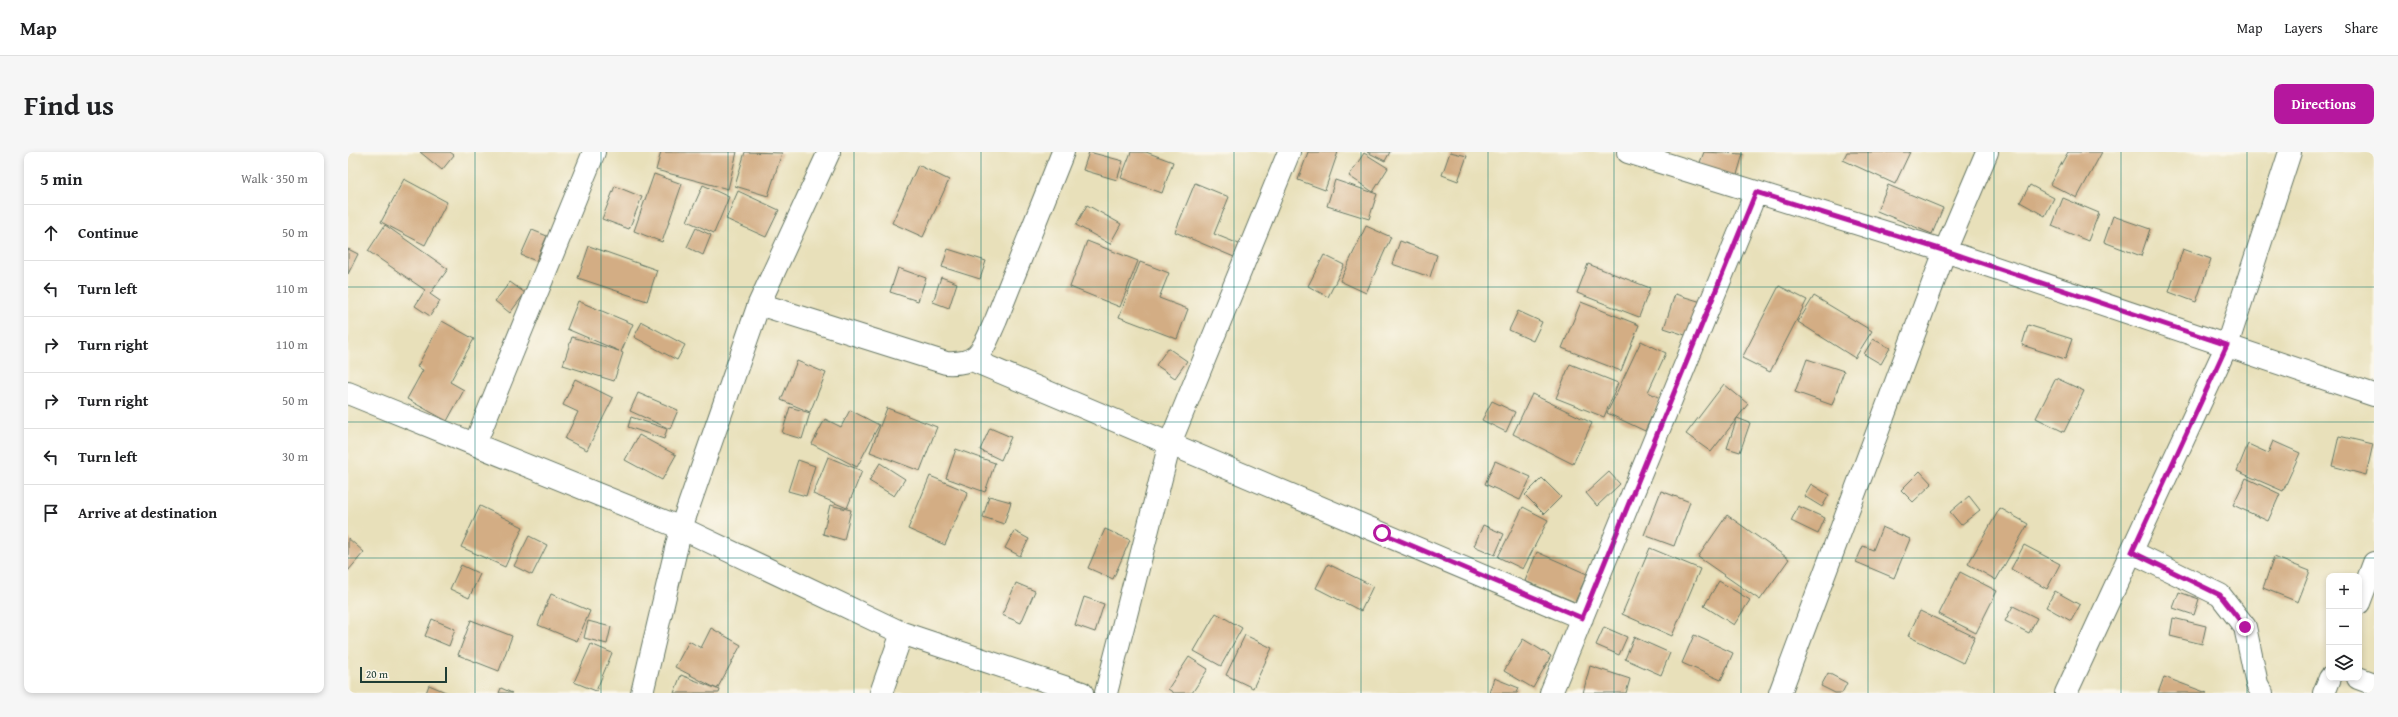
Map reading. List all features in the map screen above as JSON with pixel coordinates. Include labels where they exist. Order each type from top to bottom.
[{"type":"street","points":[[475,444],[594,152]]},
{"type":"street","points":[[642,693],[681,528],[759,304],[829,152]]},
{"type":"street","points":[[759,304],[946,363],[962,364],[972,360],[983,346],[996,320],[1063,152]]},
{"type":"street","points":[[1106,693],[1170,444],[1289,152]]},
{"type":"street","points":[[1628,152],[1946,251],[2374,395]]},
{"type":"street","points":[[1780,693],[1946,251],[1987,152]]},
{"type":"street","points":[[2066,693],[2227,345],[2290,152]]},
{"type":"street","points":[[1551,693],[1756,192]]},
{"type":"street","points":[[972,360],[1582,618]]},
{"type":"street","points":[[348,393],[681,528],[902,633],[1082,693]]},
{"type":"street","points":[[2132,552],[2220,595],[2245,627],[2257,684],[2262,693]]},
{"type":"street","points":[[2362,595],[2374,563]]},
{"type":"street","points":[[881,693],[902,633]]},
{"type":"street","points":[[2362,680],[2374,684]]},
{"type":"street","points":[[2324,693],[2329,681]]},
{"type":"building","points":[[420,152],[450,152],[454,155],[442,170]]},
{"type":"building","points":[[661,152],[737,152],[728,189],[656,170]]},
{"type":"building","points":[[745,152],[782,153],[768,196],[735,186]]},
{"type":"building","points":[[1089,152],[1123,161],[1117,180],[1083,170]]},
{"type":"building","points":[[1131,152],[1146,152],[1173,162],[1162,193],[1121,178]]},
{"type":"building","points":[[1308,152],[1338,152],[1325,190],[1298,180]]},
{"type":"building","points":[[1367,152],[1390,152],[1385,161]]},
{"type":"building","points":[[1450,152],[1467,156],[1458,181],[1442,175]]},
{"type":"building","points":[[1704,152],[1743,154],[1736,178],[1699,165]]},
{"type":"building","points":[[1847,152],[1910,152],[1895,184],[1843,160]]},
{"type":"building","points":[[2068,152],[2102,152],[2077,198],[2050,184]]},
{"type":"building","points":[[1364,153],[1388,168],[1373,192],[1349,176]]},
{"type":"building","points":[[918,165],[949,180],[923,237],[892,223]]},
{"type":"building","points":[[654,174],[682,184],[662,242],[634,231]]},
{"type":"building","points":[[404,179],[447,202],[425,245],[381,222]]},
{"type":"building","points":[[1335,180],[1377,194],[1369,219],[1327,206]]},
{"type":"building","points":[[1195,183],[1229,197],[1214,234],[1239,244],[1234,257],[1175,232]]},
{"type":"building","points":[[703,185],[729,197],[714,233],[687,221]]},
{"type":"building","points":[[1888,185],[1943,208],[1932,234],[1877,211]]},
{"type":"building","points":[[2030,185],[2054,198],[2045,216],[2020,202]]},
{"type":"building","points":[[615,186],[642,197],[629,229],[602,219]]},
{"type":"building","points":[[738,191],[779,210],[766,237],[726,219]]},
{"type":"building","points":[[2063,198],[2099,213],[2088,241],[2052,226]]},
{"type":"building","points":[[1087,205],[1121,224],[1110,244],[1076,225]]},
{"type":"building","points":[[2113,216],[2150,229],[2141,256],[2104,242]]},
{"type":"building","points":[[385,225],[448,269],[430,294],[440,301],[430,316],[415,306],[425,290],[368,251]]},
{"type":"building","points":[[1366,226],[1391,237],[1366,293],[1340,281]]},
{"type":"building","points":[[696,228],[711,235],[703,255],[687,247]]},
{"type":"building","points":[[532,230],[547,236],[536,261],[521,255]]},
{"type":"building","points":[[1087,241],[1138,261],[1120,307],[1070,287]]},
{"type":"building","points":[[1400,241],[1437,255],[1430,277],[1392,264]]},
{"type":"building","points":[[589,246],[657,270],[647,301],[578,278]]},
{"type":"building","points":[[348,249],[358,254],[348,274]]},
{"type":"building","points":[[948,249],[986,261],[980,279],[942,267]]},
{"type":"building","points":[[2183,249],[2211,259],[2196,302],[2169,292]]},
{"type":"building","points":[[1324,255],[1344,265],[1328,297],[1308,286]]},
{"type":"building","points":[[1140,262],[1169,273],[1159,298],[1188,309],[1177,339],[1119,317]]},
{"type":"building","points":[[1588,264],[1650,288],[1639,317],[1577,293]]},
{"type":"building","points":[[898,268],[926,278],[918,301],[890,292]]},
{"type":"building","points":[[941,277],[957,283],[949,308],[933,302]]},
{"type":"building","points":[[510,282],[525,293],[510,313],[495,301]]},
{"type":"building","points":[[1779,286],[1807,300],[1770,372],[1742,358]]},
{"type":"building","points":[[1675,294],[1705,303],[1694,338],[1664,328]]},
{"type":"building","points":[[1814,296],[1872,331],[1855,358],[1798,322]]},
{"type":"building","points":[[578,301],[633,324],[621,352],[623,353],[614,381],[563,365],[572,337],[619,351],[567,329]]},
{"type":"building","points":[[1581,302],[1639,325],[1621,371],[1562,348]]},
{"type":"building","points":[[1518,311],[1542,322],[1533,341],[1509,330]]},
{"type":"building","points":[[442,321],[474,339],[450,382],[464,390],[447,421],[407,399],[423,370],[417,367]]},
{"type":"building","points":[[642,322],[685,345],[677,360],[634,337]]},
{"type":"building","points":[[2028,325],[2072,339],[2065,359],[2022,345]]},
{"type":"building","points":[[1873,339],[1890,348],[1881,364],[1864,354]]},
{"type":"building","points":[[1641,341],[1666,353],[1648,392],[1660,398],[1645,431],[1607,413]]},
{"type":"building","points":[[1168,348],[1187,361],[1175,378],[1156,365]]},
{"type":"building","points":[[1807,359],[1844,371],[1832,405],[1795,392]]},
{"type":"building","points":[[797,361],[826,373],[810,412],[781,400]]},
{"type":"building","points":[[1570,364],[1618,383],[1604,417],[1556,398]]},
{"type":"building","points":[[2056,378],[2084,391],[2064,432],[2036,418]]},
{"type":"building","points":[[575,379],[613,398],[587,450],[565,439],[578,412],[563,405]]},
{"type":"building","points":[[1724,384],[1748,404],[1711,452],[1686,434]]},
{"type":"building","points":[[638,393],[678,410],[670,429],[630,411]]},
{"type":"building","points":[[1532,394],[1592,423],[1573,464],[1513,434]]},
{"type":"building","points":[[1492,401],[1515,412],[1506,432],[1482,420]]},
{"type":"building","points":[[790,407],[810,413],[802,439],[782,433]]},
{"type":"building","points":[[887,408],[937,427],[920,471],[870,452]]},
{"type":"building","points":[[850,410],[879,425],[857,467],[812,444],[825,419],[841,427]]},
{"type":"building","points":[[631,417],[667,429],[664,439],[628,427]]},
{"type":"building","points":[[1737,418],[1750,423],[1740,452],[1727,448]]},
{"type":"building","points":[[990,428],[1011,437],[1001,460],[980,450]]},
{"type":"building","points":[[639,435],[676,455],[662,480],[625,460]]},
{"type":"building","points":[[2339,436],[2373,444],[2366,475],[2332,466]]},
{"type":"building","points":[[2273,441],[2300,453],[2283,491],[2237,471],[2248,444],[2268,453]]},
{"type":"building","points":[[956,449],[995,463],[985,492],[946,478]]},
{"type":"building","points":[[828,457],[862,471],[847,508],[813,494]]},
{"type":"building","points":[[798,460],[815,466],[806,496],[788,491]]},
{"type":"building","points":[[1495,461],[1531,477],[1520,500],[1485,484]]},
{"type":"building","points":[[880,463],[905,479],[894,496],[869,481]]},
{"type":"building","points":[[1920,471],[1932,484],[1913,502],[1901,490]]},
{"type":"building","points":[[1609,472],[1620,484],[1597,506],[1586,493]]},
{"type":"building","points":[[930,476],[968,492],[945,545],[908,529]]},
{"type":"building","points":[[1542,478],[1561,497],[1544,514],[1525,495]]},
{"type":"building","points":[[2246,478],[2280,494],[2268,521],[2233,505]]},
{"type":"building","points":[[1811,484],[1829,495],[1822,507],[1804,496]]},
{"type":"building","points":[[1661,491],[1690,502],[1674,546],[1644,535]]},
{"type":"building","points":[[989,496],[1011,502],[1004,524],[983,517]]},
{"type":"building","points":[[1969,496],[1980,510],[1961,525],[1950,512]]},
{"type":"building","points":[[830,505],[851,510],[844,540],[823,534]]},
{"type":"building","points":[[480,506],[523,527],[505,567],[461,547]]},
{"type":"building","points":[[1798,506],[1825,518],[1818,534],[1791,521]]},
{"type":"building","points":[[1523,507],[1548,520],[1523,569],[1498,557]]},
{"type":"building","points":[[2000,508],[2028,524],[1996,580],[1968,564]]},
{"type":"building","points":[[1727,515],[1789,559],[1760,600],[1698,557]]},
{"type":"building","points":[[1483,525],[1504,534],[1495,555],[1474,546]]},
{"type":"building","points":[[1882,527],[1910,539],[1894,578],[1856,562],[1863,546],[1873,550]]},
{"type":"building","points":[[1105,529],[1130,540],[1113,579],[1088,568]]},
{"type":"building","points":[[1014,531],[1029,539],[1020,556],[1005,548]]},
{"type":"building","points":[[529,536],[547,545],[532,575],[514,566]]},
{"type":"building","points":[[348,538],[364,552],[348,571]]},
{"type":"building","points":[[2024,545],[2060,564],[2047,589],[2011,569]]},
{"type":"building","points":[[1650,548],[1700,569],[1672,636],[1622,614]]},
{"type":"building","points":[[1537,552],[1587,574],[1575,602],[1525,581]]},
{"type":"building","points":[[2274,557],[2310,571],[2298,602],[2263,588]]},
{"type":"building","points":[[1328,564],[1373,586],[1361,611],[1316,588]]},
{"type":"building","points":[[461,565],[480,574],[469,598],[450,589]]},
{"type":"building","points":[[1960,572],[1997,591],[1976,633],[1939,614]]},
{"type":"building","points":[[1719,581],[1750,600],[1734,625],[1704,606]]},
{"type":"building","points":[[1016,583],[1035,591],[1021,623],[1002,615]]},
{"type":"building","points":[[2055,591],[2080,605],[2071,621],[2046,607]]},
{"type":"building","points":[[2179,592],[2199,599],[2194,615],[2173,608]]},
{"type":"building","points":[[551,594],[590,611],[577,641],[538,625]]},
{"type":"building","points":[[1084,597],[1104,604],[1095,632],[1075,625]]},
{"type":"building","points":[[2013,606],[2037,618],[2029,633],[2005,621]]},
{"type":"building","points":[[1920,611],[1975,637],[1963,663],[1908,636]]},
{"type":"building","points":[[1216,613],[1242,628],[1221,666],[1194,651]]},
{"type":"building","points":[[2173,618],[2206,626],[2202,644],[2170,636]]},
{"type":"building","points":[[432,619],[455,629],[449,646],[425,636]]},
{"type":"building","points":[[471,620],[512,636],[499,671],[458,655]]},
{"type":"building","points":[[588,621],[611,627],[607,644],[584,638]]},
{"type":"building","points":[[1604,627],[1627,637],[1619,655],[1596,645]]},
{"type":"building","points":[[711,628],[741,645],[717,689],[675,667],[689,641],[701,648]]},
{"type":"building","points":[[1245,635],[1272,648],[1253,688],[1226,675]]},
{"type":"building","points":[[1694,635],[1733,653],[1721,680],[1682,663]]},
{"type":"building","points":[[1634,637],[1670,653],[1661,675],[1625,659]]},
{"type":"building","points":[[1523,639],[1551,656],[1533,688],[1504,671]]},
{"type":"building","points":[[591,644],[612,653],[596,691],[574,682]]},
{"type":"building","points":[[1189,657],[1208,669],[1192,693],[1174,693],[1168,689]]},
{"type":"building","points":[[1590,666],[1630,679],[1626,693],[1583,693]]},
{"type":"building","points":[[1828,673],[1847,683],[1842,693],[1835,693],[1821,686]]},
{"type":"building","points":[[681,675],[720,690],[719,693],[674,693]]},
{"type":"building","points":[[2164,677],[2207,693],[2158,693]]},
{"type":"building","points":[[1494,678],[1519,688],[1517,693],[1489,693]]},
{"type":"building","points":[[429,685],[448,693],[426,693]]},
{"type":"building","points":[[501,688],[512,693],[499,693]]},
{"type":"route","points":[[1382,533],[1582,618],[1756,192],[1946,251],[2227,345],[2132,552],[2220,595],[2245,627]]}]
